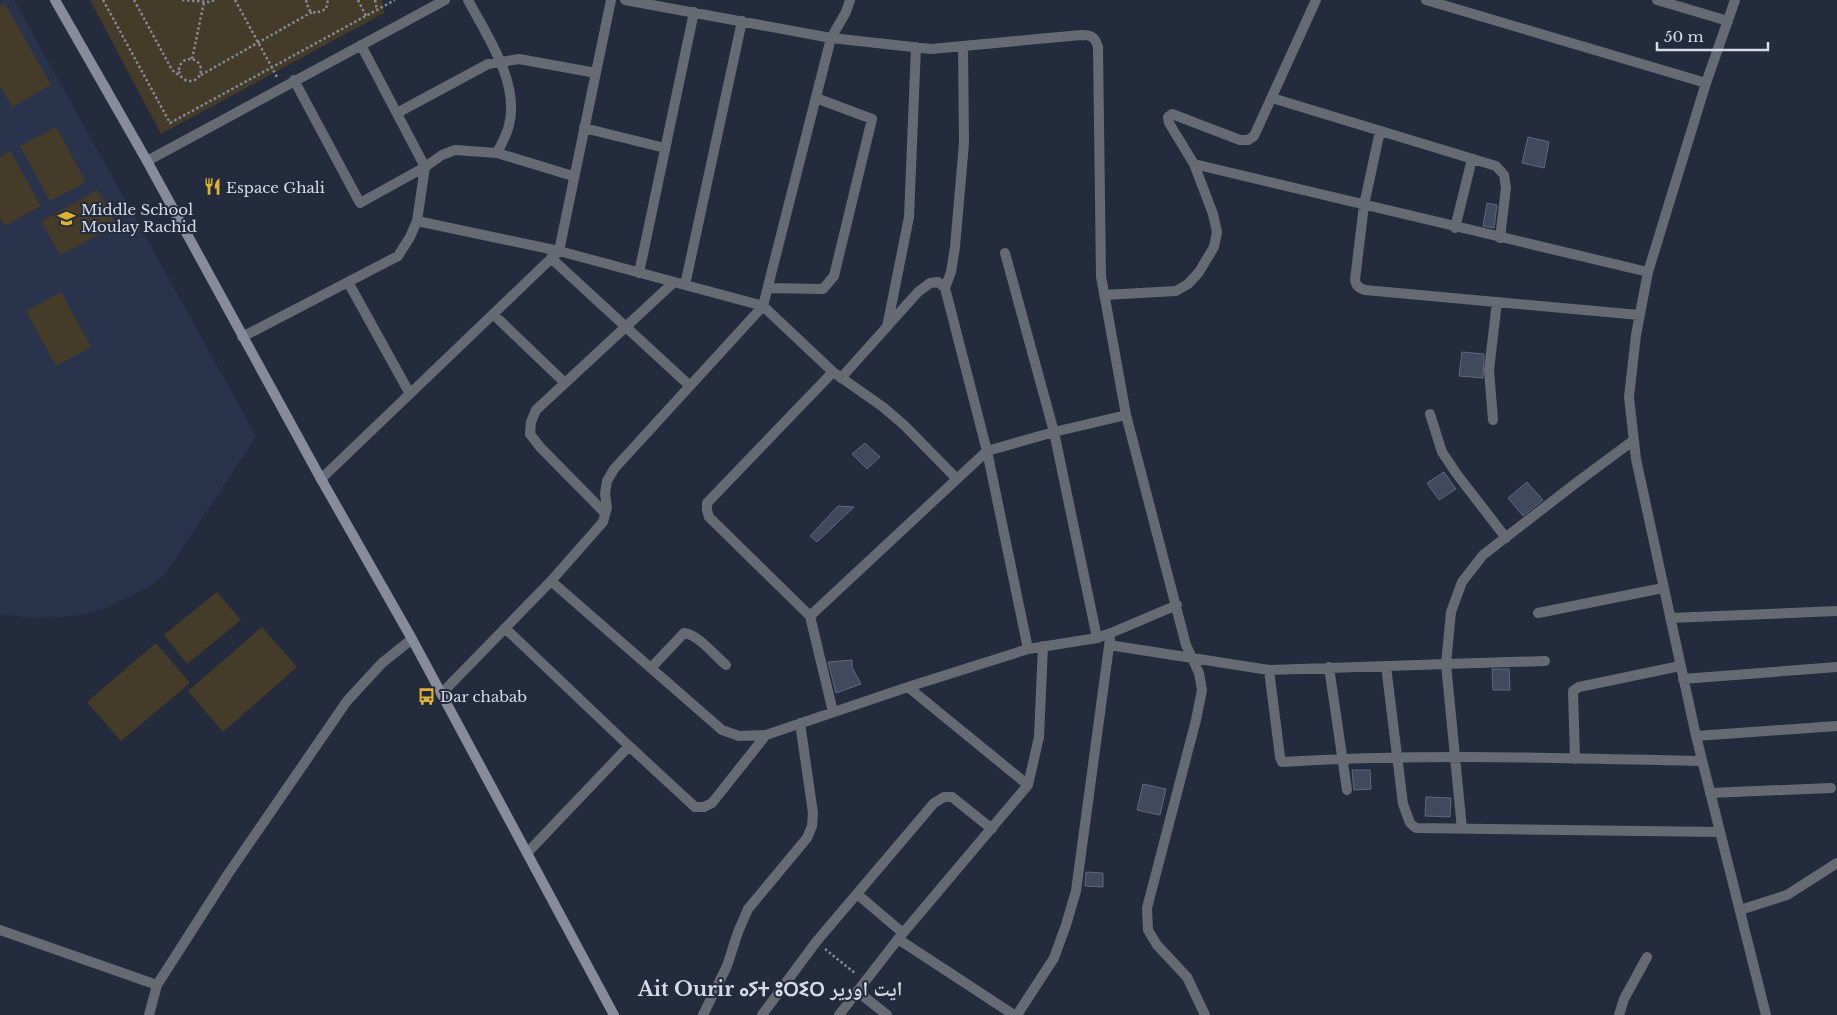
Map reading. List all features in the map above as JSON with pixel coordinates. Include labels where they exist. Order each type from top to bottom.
[{"type":"main road","points":[[55,0],[147,161],[242,337],[412,639],[614,1015]]},
{"type":"street","points":[[147,161],[294,80],[446,0]]},
{"type":"street","points":[[468,0],[501,61],[512,101],[510,126],[497,153]]},
{"type":"street","points":[[321,479],[559,251],[573,176],[611,0]]},
{"type":"street","points":[[625,0],[673,4],[694,12],[831,38],[931,49],[1081,35],[1090,35],[1095,39],[1098,47],[1100,276],[1126,415],[1186,645],[1199,673],[1202,690],[1196,720],[1147,908],[1148,930],[1157,945],[1187,977],[1205,1015]]},
{"type":"street","points":[[441,694],[551,581],[603,522],[607,507],[605,494],[607,481],[614,469],[763,306],[831,38],[846,12],[850,0]]},
{"type":"street","points":[[1104,295],[1176,291],[1188,284],[1199,272],[1214,247],[1217,232],[1213,214],[1194,164],[1169,123],[1168,117],[1172,114],[1240,140],[1248,140],[1254,136],[1316,0]]},
{"type":"street","points":[[1427,0],[1706,83]]},
{"type":"street","points":[[1657,0],[1728,21]]},
{"type":"street","points":[[1735,0],[1706,83],[1648,272],[1636,335],[1629,397],[1636,459],[1701,761],[1766,1015]]},
{"type":"street","points":[[639,273],[694,12]]},
{"type":"street","points":[[685,285],[742,21]]},
{"type":"street","points":[[242,337],[398,256],[410,237],[416,221],[425,167],[361,45]]},
{"type":"street","points":[[945,288],[951,272],[955,247],[964,143],[963,46]]},
{"type":"street","points":[[887,327],[909,217],[916,47]]},
{"type":"street","points":[[398,113],[488,64],[501,61],[519,59],[596,73]]},
{"type":"street","points":[[294,80],[360,203],[425,167],[442,154],[455,150],[497,153],[573,176]]},
{"type":"street","points":[[768,288],[823,289],[834,276],[872,119],[816,98]]},
{"type":"street","points":[[1272,98],[1496,166],[1504,175],[1506,188],[1500,238]]},
{"type":"street","points":[[584,128],[665,148]]},
{"type":"street","points":[[1380,131],[1364,206],[1355,280],[1359,288],[1640,315]]},
{"type":"street","points":[[1455,228],[1472,159]]},
{"type":"street","points":[[1194,164],[1455,228],[1648,272]]},
{"type":"street","points":[[416,221],[559,251],[763,306],[837,375],[883,407],[904,425],[957,479]]},
{"type":"street","points":[[1005,253],[1054,432],[1097,638]]},
{"type":"street","points":[[551,258],[690,386]]},
{"type":"street","points":[[348,282],[410,394]]},
{"type":"street","points":[[605,513],[540,447],[530,434],[531,422],[536,410],[674,282]]},
{"type":"street","points":[[833,712],[810,616],[709,517],[706,510],[707,502],[887,327],[918,292],[930,283],[938,282],[945,288],[987,451],[1028,649]]},
{"type":"street","points":[[1493,420],[1489,370],[1497,302]]},
{"type":"street","points":[[493,314],[565,383]]},
{"type":"street","points":[[1430,414],[1442,452],[1456,474],[1506,538]]},
{"type":"street","points":[[810,616],[987,451],[1054,432],[1126,415]]},
{"type":"street","points":[[1462,829],[1446,664],[1451,612],[1462,582],[1482,556],[1576,482],[1634,440]]},
{"type":"street","points":[[551,581],[722,730],[739,736],[766,735],[908,686],[1028,649],[1111,634],[1177,605]]},
{"type":"street","points":[[1538,613],[1663,588]]},
{"type":"street","points":[[1670,618],[1837,611]]},
{"type":"street","points":[[505,628],[695,807],[704,808],[712,803],[766,735]]},
{"type":"street","points":[[651,668],[684,633],[690,634],[726,665]]},
{"type":"street","points":[[857,894],[900,936],[1016,1015],[1054,958],[1076,891],[1111,634]]},
{"type":"street","points":[[149,1015],[157,985],[228,874],[348,701],[382,663],[412,639]]},
{"type":"street","points":[[1109,645],[1269,670],[1546,661]]},
{"type":"street","points":[[839,1015],[900,936],[1028,785],[1039,737],[1043,646]]},
{"type":"street","points":[[1386,666],[1403,804],[1410,823],[1416,828],[1720,832]]},
{"type":"street","points":[[1575,759],[1573,691],[1579,687],[1680,666]]},
{"type":"street","points":[[1329,667],[1347,790]]},
{"type":"street","points":[[1683,679],[1837,667]]},
{"type":"street","points":[[1269,670],[1282,762],[1398,757],[1701,761]]},
{"type":"street","points":[[908,686],[1028,785]]},
{"type":"street","points":[[703,1015],[727,966],[748,909],[807,838],[812,826],[813,813],[800,723]]},
{"type":"street","points":[[1696,736],[1837,726]]},
{"type":"street","points":[[527,853],[629,746]]},
{"type":"street","points":[[1710,793],[1831,788]]},
{"type":"street","points":[[762,1015],[816,942],[934,803],[944,797],[952,797],[992,829]]},
{"type":"street","points":[[1740,910],[1787,895],[1837,863]]},
{"type":"street","points":[[0,930],[157,985]]},
{"type":"street","points":[[1619,1015],[1624,999],[1647,957]]},
{"type":"street","points":[[858,991],[887,1015]]},
{"type":"path","points":[[103,0],[170,123],[395,0]]},
{"type":"path","points":[[134,0],[172,70],[185,81],[192,82],[196,81],[201,75],[312,12],[323,12],[328,6],[328,0]]},
{"type":"path","points":[[182,0],[204,2],[215,0]]},
{"type":"path","points":[[235,0],[283,87]]},
{"type":"path","points":[[306,0],[307,7],[312,12]]},
{"type":"path","points":[[358,0],[366,16]]},
{"type":"path","points":[[375,0],[377,10]]},
{"type":"path","points":[[192,59],[204,2]]},
{"type":"path","points":[[180,76],[179,69],[182,62],[189,59],[199,63],[202,71],[201,75]]},
{"type":"path","points":[[816,942],[865,982]]},
{"type":"shaded area","name":"Middle School Moulay Rachid","points":[[0,0],[14,0],[256,436],[161,578],[147,588],[103,609],[72,616],[31,618],[0,614]]},
{"type":"shaded area","points":[[90,0],[382,0],[384,13],[161,134]]},
{"type":"shaded area","points":[[5,4],[51,85],[12,107],[0,86],[0,6]]},
{"type":"shaded area","points":[[56,127],[86,182],[50,201],[20,146]]},
{"type":"shaded area","points":[[10,151],[41,206],[5,226],[0,217],[0,157]]},
{"type":"shaded area","points":[[98,190],[117,225],[60,255],[41,221]]},
{"type":"shaded area","points":[[61,292],[91,347],[56,366],[26,311]]},
{"type":"shaded area","points":[[217,592],[241,620],[187,664],[164,635]]},
{"type":"shaded area","points":[[262,627],[297,667],[223,732],[188,691]]},
{"type":"shaded area","points":[[156,643],[190,683],[121,741],[87,702]]},
{"type":"building","points":[[1528,137],[1549,142],[1544,168],[1522,163]]},
{"type":"building","points":[[1487,203],[1497,205],[1494,228],[1483,226]]},
{"type":"building","points":[[1462,352],[1484,354],[1483,378],[1459,376]]},
{"type":"building","points":[[865,443],[880,457],[867,469],[852,454]]},
{"type":"building","points":[[1444,472],[1456,489],[1439,500],[1427,483]]},
{"type":"building","points":[[1527,482],[1543,500],[1523,516],[1508,498]]},
{"type":"building","points":[[838,506],[854,507],[817,542],[810,536]]},
{"type":"building","points":[[852,660],[852,667],[861,684],[836,693],[828,662]]},
{"type":"building","points":[[1492,669],[1509,669],[1510,690],[1493,690]]},
{"type":"building","points":[[1352,770],[1370,770],[1371,789],[1354,790]]},
{"type":"building","points":[[1143,784],[1166,789],[1160,815],[1137,810]]},
{"type":"building","points":[[1426,797],[1451,798],[1450,817],[1425,816]]},
{"type":"building","points":[[1086,872],[1103,873],[1103,887],[1085,886]]},
{"type":"place","name":"Espace Ghali","points":[[212,187]]},
{"type":"place","name":"Middle School Moulay Rachid","points":[[67,218]]},
{"type":"place","name":"Dar chabab","points":[[426,696]]},
{"type":"district","name":"Ait Ourir ⴰⵢⵜ ⵓⵔⵉⵔ ايت اورير","points":[[770,989]]}]
